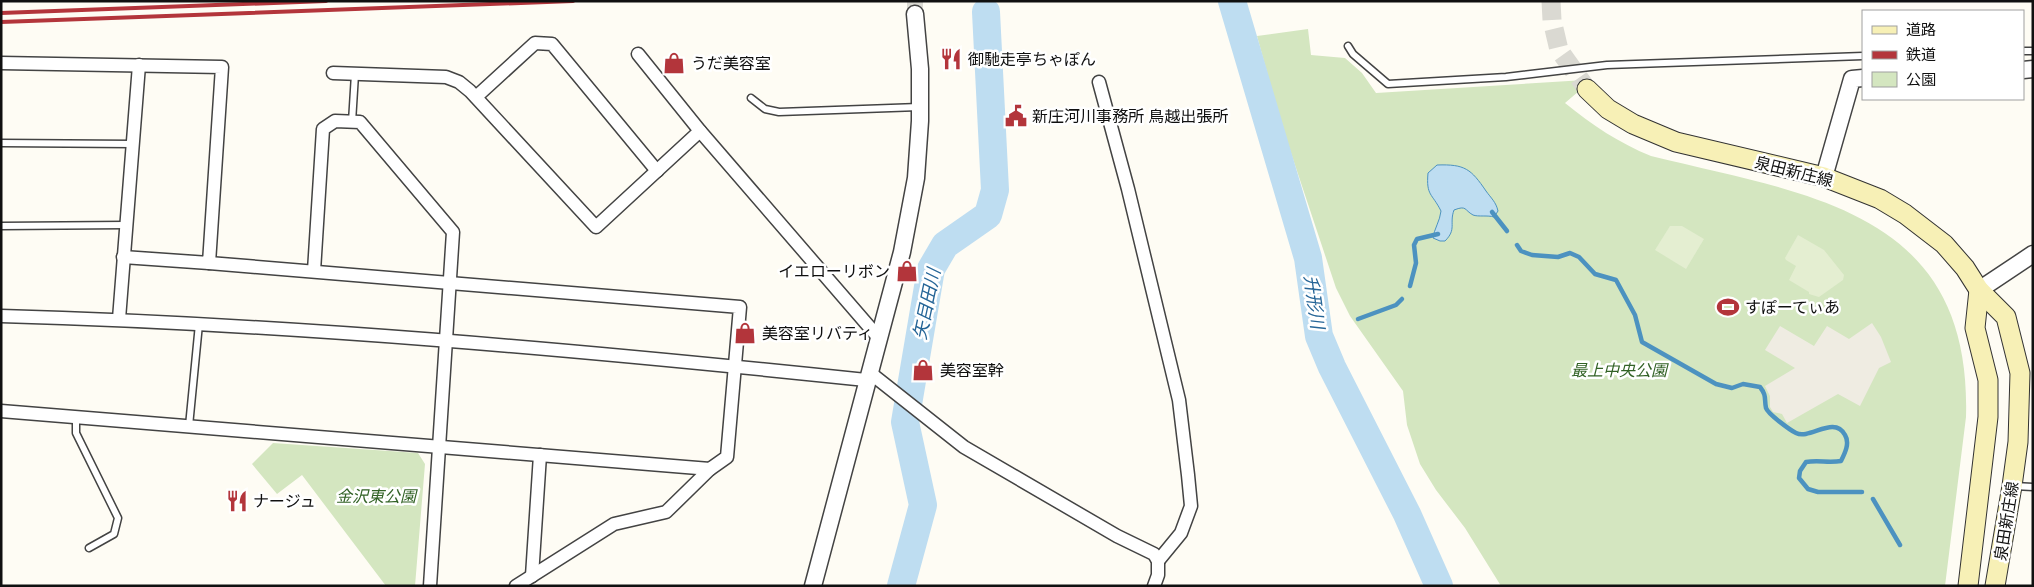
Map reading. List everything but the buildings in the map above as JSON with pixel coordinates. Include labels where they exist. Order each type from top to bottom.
[{"type":"main road","name":"泉田新庄線","points":[[1587,89],[1608,108],[1633,124],[1676,142],[1824,177],[1880,199],[1905,214],[1944,244],[1965,268],[1979,290],[2006,316],[2020,373],[2018,442],[1995,586]]},
{"type":"main road","name":"泉田新庄線","points":[[1968,586],[1988,417],[1988,380],[1975,328],[1979,290]]},
{"type":"street","points":[[813,586],[867,376],[902,252],[916,178],[920,69],[915,14]]},
{"type":"street","points":[[476,97],[535,43],[552,44],[656,171]]},
{"type":"street","points":[[638,54],[700,131],[878,337]]},
{"type":"street","points":[[1,63],[222,67],[209,263]]},
{"type":"street","points":[[119,319],[139,65]]},
{"type":"street","points":[[333,73],[446,77],[459,82],[476,97],[596,227],[700,131]]},
{"type":"street","points":[[1824,177],[1852,79],[1862,78]]},
{"type":"street","points":[[1100,82],[1179,400],[1191,506],[1181,533],[1158,561]]},
{"type":"street","points":[[314,271],[323,129],[335,121],[360,122],[453,232],[430,586]]},
{"type":"street","points":[[1979,290],[2033,254]]},
{"type":"street","points":[[124,257],[740,307],[727,457],[710,470],[666,512],[614,524],[516,586]]},
{"type":"street","points":[[1,316],[119,319],[199,324],[867,376],[899,397],[964,447],[1109,532],[1154,554],[1158,561],[1158,575],[1154,586]]},
{"type":"street","points":[[1,410],[710,470]]},
{"type":"street","points":[[532,576],[540,455]]},
{"type":"lane","points":[[1348,46],[1353,54],[1388,84],[1506,77],[1607,65],[1862,56]]},
{"type":"lane","points":[[352,122],[355,74]]},
{"type":"lane","points":[[751,98],[765,109],[779,112],[920,107]]},
{"type":"lane","points":[[1,143],[133,144]]},
{"type":"lane","points":[[1,226],[126,225]]},
{"type":"lane","points":[[189,426],[199,324]]},
{"type":"lane","points":[[76,417],[76,433],[118,518],[114,534],[89,548]]},
{"type":"lane","points":[[2012,486],[2033,487]]},
{"type":"green space","name":"最上中央公園","points":[[1308,29],[1311,55],[1345,58],[1362,73],[1376,93],[1585,80],[1586,85],[1565,103],[1596,126],[1628,145],[1651,156],[1768,184],[1822,201],[1870,224],[1911,254],[1942,295],[1961,348],[1966,417],[1945,586],[1501,586],[1465,528],[1436,490],[1420,464],[1407,425],[1403,391],[1350,316],[1336,288],[1280,120],[1257,36]]},
{"type":"green space","points":[[1670,226],[1682,226],[1704,239],[1686,269],[1655,250]]},
{"type":"green space","points":[[1798,235],[1824,250],[1844,275],[1843,280],[1819,297],[1809,294],[1809,292],[1789,280],[1796,266],[1785,258]]},
{"type":"green space","name":"金沢東公園","points":[[273,443],[418,453],[425,464],[415,586],[386,586],[302,475],[277,494],[252,464]]},
{"type":"shaded area","points":[[1872,323],[1881,337],[1891,362],[1879,368],[1860,406],[1838,394],[1787,423],[1782,414],[1773,412],[1770,407],[1770,396],[1765,386],[1795,368],[1765,350],[1780,326],[1814,346],[1827,326],[1849,339]]},
{"type":"water","points":[[1437,165],[1461,167],[1471,173],[1496,205],[1498,211],[1494,217],[1473,215],[1463,208],[1454,210],[1452,230],[1449,237],[1445,241],[1433,238],[1441,211],[1430,194],[1428,173]]},
{"type":"waterway","name":"升形川","points":[[1232,1],[1308,258],[1319,336],[1332,367],[1407,514],[1439,586]]},
{"type":"waterway","name":"矢目田川","points":[[901,586],[923,505],[905,422],[931,269],[945,245],[988,215],[995,190],[986,12]]},
{"type":"waterway","points":[[1492,212],[1507,231]]},
{"type":"waterway","points":[[1410,286],[1416,263],[1414,245],[1417,239],[1438,234]]},
{"type":"waterway","points":[[1517,245],[1521,251],[1532,255],[1558,257],[1570,253],[1579,257],[1595,274],[1616,280],[1635,315],[1642,342],[1716,384],[1732,388],[1743,384],[1760,387],[1768,411],[1796,433],[1808,433],[1828,427],[1840,429],[1847,441],[1841,461],[1806,462],[1800,471],[1799,478],[1808,489],[1818,492],[1862,492]]},
{"type":"waterway","points":[[1358,319],[1396,305],[1402,299]]},
{"type":"waterway","points":[[1873,499],[1900,545]]},
{"type":"tunnel","points":[[915,1],[915,14]]},
{"type":"tunnel","points":[[1551,1],[1552,20],[1559,50],[1587,89]]},
{"type":"railway","points":[[1,13],[326,1]]},
{"type":"railway","points":[[1,22],[573,1]]},
{"type":"place","name":"御馳走亭ちゃぽん","points":[[951,59]]},
{"type":"place","name":"うだ美容室","points":[[674,63]]},
{"type":"place","name":"新庄河川事務所 鳥越出張所","points":[[1016,116]]},
{"type":"place","name":"イエローリボン","points":[[907,271]]},
{"type":"place","name":"すぽーてぃあ","points":[[1728,307]]},
{"type":"place","name":"美容室リバティ","points":[[745,333]]},
{"type":"place","name":"美容室幹","points":[[923,370]]},
{"type":"place","name":"ナージュ","points":[[237,501]]}]
